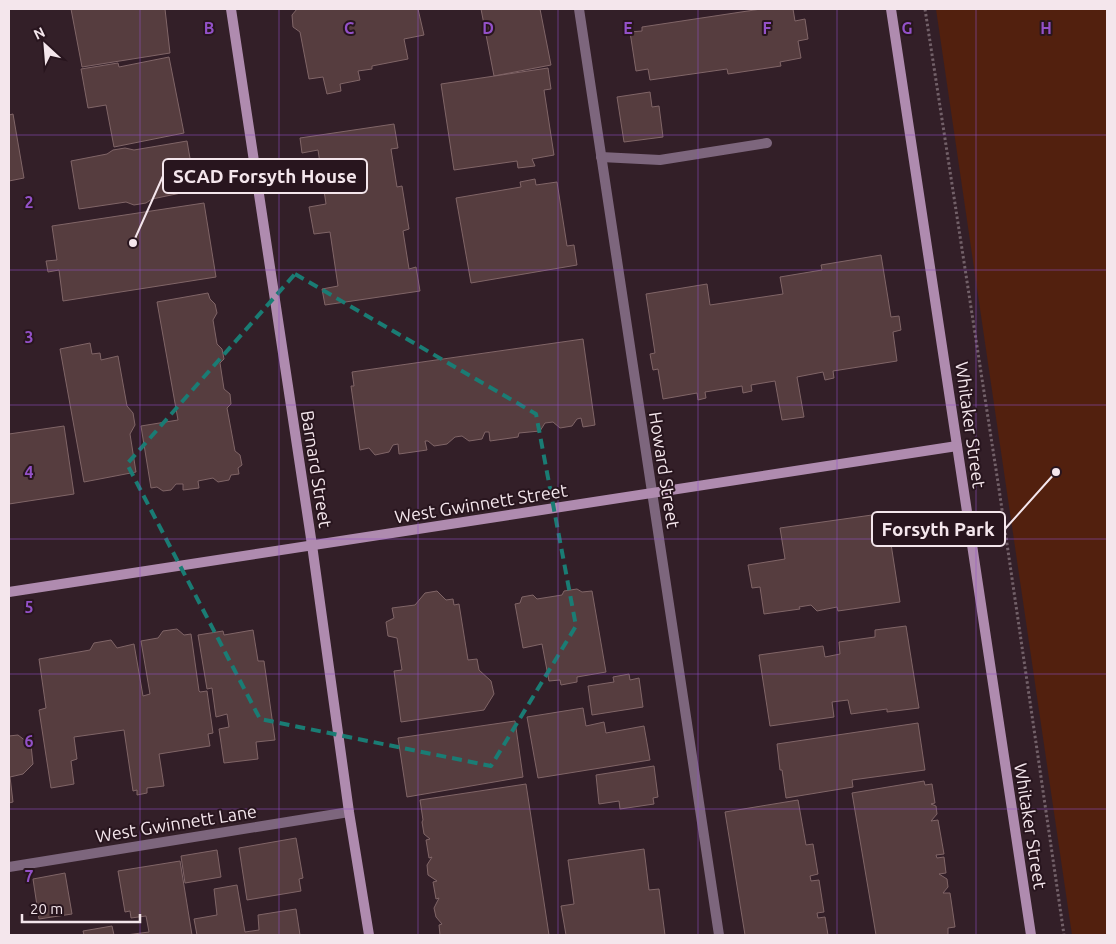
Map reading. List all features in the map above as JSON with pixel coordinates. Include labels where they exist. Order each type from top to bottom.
[{"type":"main road","name":"Barnard Street","points":[[231,9],[312,545],[349,812],[369,935]]},
{"type":"main road","name":"Whitaker Street","points":[[891,9],[1031,935]]},
{"type":"main road","name":"West Gwinnett Street","points":[[9,592],[958,446]]},
{"type":"street","name":"Howard Street","points":[[579,9],[719,935]]},
{"type":"street","points":[[601,157],[660,160],[767,142]]},
{"type":"street","name":"West Gwinnett Lane","points":[[9,867],[349,812]]},
{"type":"path","points":[[926,9],[1064,935]]},
{"type":"highlighted area","points":[[295,274],[536,414],[576,626],[491,766],[260,719],[127,464]]},
{"type":"shaded area","points":[[936,9],[1107,9],[1107,935],[1072,935]]},
{"type":"building","points":[[71,9],[165,9],[170,53],[82,67]]},
{"type":"building","points":[[297,9],[418,9],[424,35],[404,39],[408,59],[372,66],[372,69],[358,71],[360,80],[340,84],[341,91],[327,94],[323,77],[309,79],[300,32],[293,27],[292,15]]},
{"type":"building","points":[[481,9],[540,9],[551,65],[494,76]]},
{"type":"building","points":[[761,9],[793,9],[795,21],[805,19],[808,39],[798,41],[801,58],[780,62],[781,66],[728,74],[727,69],[650,80],[648,69],[636,71],[630,32],[642,31],[642,27]]},
{"type":"building","points":[[169,57],[184,133],[114,147],[106,105],[88,108],[81,69],[118,63],[119,67]]},
{"type":"building","points":[[548,68],[551,89],[544,90],[554,155],[532,159],[535,166],[518,168],[517,161],[454,170],[441,84]]},
{"type":"building","points":[[650,92],[652,107],[659,106],[663,137],[624,142],[617,97]]},
{"type":"building","points":[[13,114],[24,178],[9,181],[9,115]]},
{"type":"building","points":[[394,124],[398,148],[391,149],[397,187],[402,186],[409,229],[403,231],[409,269],[416,267],[420,291],[325,305],[322,289],[338,286],[330,232],[314,234],[309,207],[326,204],[318,150],[302,153],[300,138]]},
{"type":"building","points":[[187,141],[192,170],[181,172],[185,184],[181,193],[134,205],[126,202],[79,209],[71,161],[107,154],[113,150],[125,148],[134,150]]},
{"type":"building","points":[[535,179],[536,185],[557,182],[567,246],[574,245],[577,265],[471,283],[456,198],[521,187],[520,182]]},
{"type":"building","points":[[204,203],[216,277],[63,301],[59,270],[48,272],[46,261],[57,260],[52,226]]},
{"type":"building","points":[[881,255],[891,317],[899,316],[901,330],[893,332],[897,361],[833,371],[834,378],[825,380],[823,372],[797,377],[804,417],[782,420],[775,381],[751,385],[752,391],[743,393],[742,386],[705,392],[706,398],[698,400],[697,393],[663,399],[658,369],[653,370],[650,354],[655,353],[646,294],[707,284],[710,305],[783,294],[780,277],[822,270],[821,265]]},
{"type":"building","points":[[208,293],[210,299],[215,304],[217,313],[213,320],[217,344],[222,349],[224,359],[220,363],[224,389],[230,394],[231,404],[227,408],[235,451],[240,455],[242,465],[238,468],[239,474],[231,475],[229,480],[218,482],[213,478],[198,481],[199,488],[183,490],[183,484],[176,484],[171,490],[163,491],[157,487],[151,488],[141,426],[178,420],[157,302]]},
{"type":"building","points":[[583,339],[595,425],[583,427],[581,418],[577,419],[572,426],[560,428],[553,422],[545,423],[540,431],[519,433],[518,437],[490,441],[489,432],[485,432],[482,439],[469,441],[462,436],[455,437],[447,444],[434,446],[425,441],[427,450],[399,454],[398,444],[393,445],[389,452],[375,455],[369,448],[360,450],[351,386],[354,386],[352,372]]},
{"type":"building","points":[[90,343],[92,354],[100,353],[101,360],[118,356],[127,406],[133,413],[135,425],[130,434],[136,472],[84,482],[60,349]]},
{"type":"building","points":[[64,426],[74,494],[9,504],[9,434]]},
{"type":"building","points":[[872,515],[880,534],[875,541],[876,546],[891,544],[900,602],[838,611],[837,607],[817,611],[811,605],[799,607],[800,609],[764,614],[760,587],[752,588],[748,565],[785,559],[780,528]]},
{"type":"building","points":[[577,589],[582,592],[592,591],[606,672],[577,677],[577,682],[561,685],[560,680],[549,681],[542,644],[523,648],[515,604],[520,603],[522,597],[533,595],[537,599],[562,595],[564,591]]},
{"type":"building","points":[[437,591],[446,600],[453,599],[454,605],[459,604],[468,660],[477,659],[479,670],[491,681],[494,694],[484,710],[401,722],[394,671],[402,670],[397,638],[388,636],[386,622],[394,618],[392,608],[415,605],[425,593]]},
{"type":"building","points":[[906,626],[919,708],[887,712],[887,709],[851,714],[848,700],[832,702],[834,717],[770,726],[759,655],[823,646],[825,657],[840,654],[839,642],[875,637],[875,630]]},
{"type":"building","points":[[177,629],[184,635],[191,634],[199,691],[207,691],[213,733],[208,734],[210,746],[159,754],[164,786],[147,788],[147,793],[137,795],[137,790],[133,791],[124,730],[74,737],[77,759],[71,761],[74,784],[51,788],[39,710],[46,708],[39,659],[90,650],[94,643],[111,640],[117,648],[134,644],[143,696],[150,694],[141,641],[158,638],[163,631]]},
{"type":"building","points":[[253,630],[258,661],[264,661],[275,740],[256,742],[258,759],[224,763],[219,729],[229,727],[227,714],[216,717],[212,688],[207,689],[198,635],[223,631],[224,635]]},
{"type":"building","points":[[629,674],[630,680],[639,678],[643,707],[592,715],[588,686],[614,682],[613,677]]},
{"type":"building","points":[[583,708],[586,726],[604,722],[606,733],[644,726],[650,760],[538,778],[527,717]]},
{"type":"building","points":[[515,721],[523,777],[407,797],[398,738]]},
{"type":"building","points":[[918,723],[925,770],[852,780],[853,787],[786,798],[777,744]]},
{"type":"building","points":[[18,735],[31,745],[33,764],[23,774],[10,777],[13,802],[9,803],[9,736]]},
{"type":"building","points":[[654,766],[658,797],[653,798],[654,804],[620,809],[619,801],[599,804],[596,775]]},
{"type":"building","points":[[924,781],[925,785],[932,784],[935,803],[931,804],[936,806],[937,814],[931,821],[938,820],[944,854],[936,855],[937,858],[944,857],[946,873],[939,874],[947,879],[948,887],[943,893],[950,893],[955,927],[948,928],[948,935],[876,935],[852,793]]},
{"type":"building","points":[[526,784],[549,935],[440,935],[439,925],[442,924],[436,917],[434,908],[439,898],[436,899],[433,882],[437,881],[428,875],[427,865],[432,857],[429,858],[426,840],[430,839],[424,834],[420,800]]},
{"type":"building","points":[[798,800],[806,845],[813,844],[818,874],[810,876],[811,881],[819,880],[824,912],[817,913],[818,918],[825,917],[828,935],[745,935],[725,812]]},
{"type":"building","points":[[296,838],[303,878],[299,879],[301,891],[247,900],[239,848]]},
{"type":"building","points":[[644,849],[649,890],[659,889],[665,935],[566,935],[561,906],[574,904],[568,860]]},
{"type":"building","points":[[217,850],[221,877],[185,883],[181,856]]},
{"type":"building","points":[[180,861],[192,935],[126,935],[149,932],[146,916],[131,918],[130,911],[125,912],[118,871]]},
{"type":"building","points":[[65,873],[72,914],[39,919],[33,879]]},
{"type":"building","points":[[237,885],[245,932],[259,930],[258,915],[296,909],[300,935],[197,935],[194,919],[217,915],[214,889]]},
{"type":"building","points":[[112,926],[114,935],[84,935],[83,931]]},
{"type":"place","name":"SCAD Forsyth House","points":[[133,243]]},
{"type":"place","name":"Forsyth Park","points":[[1056,472]]}]
